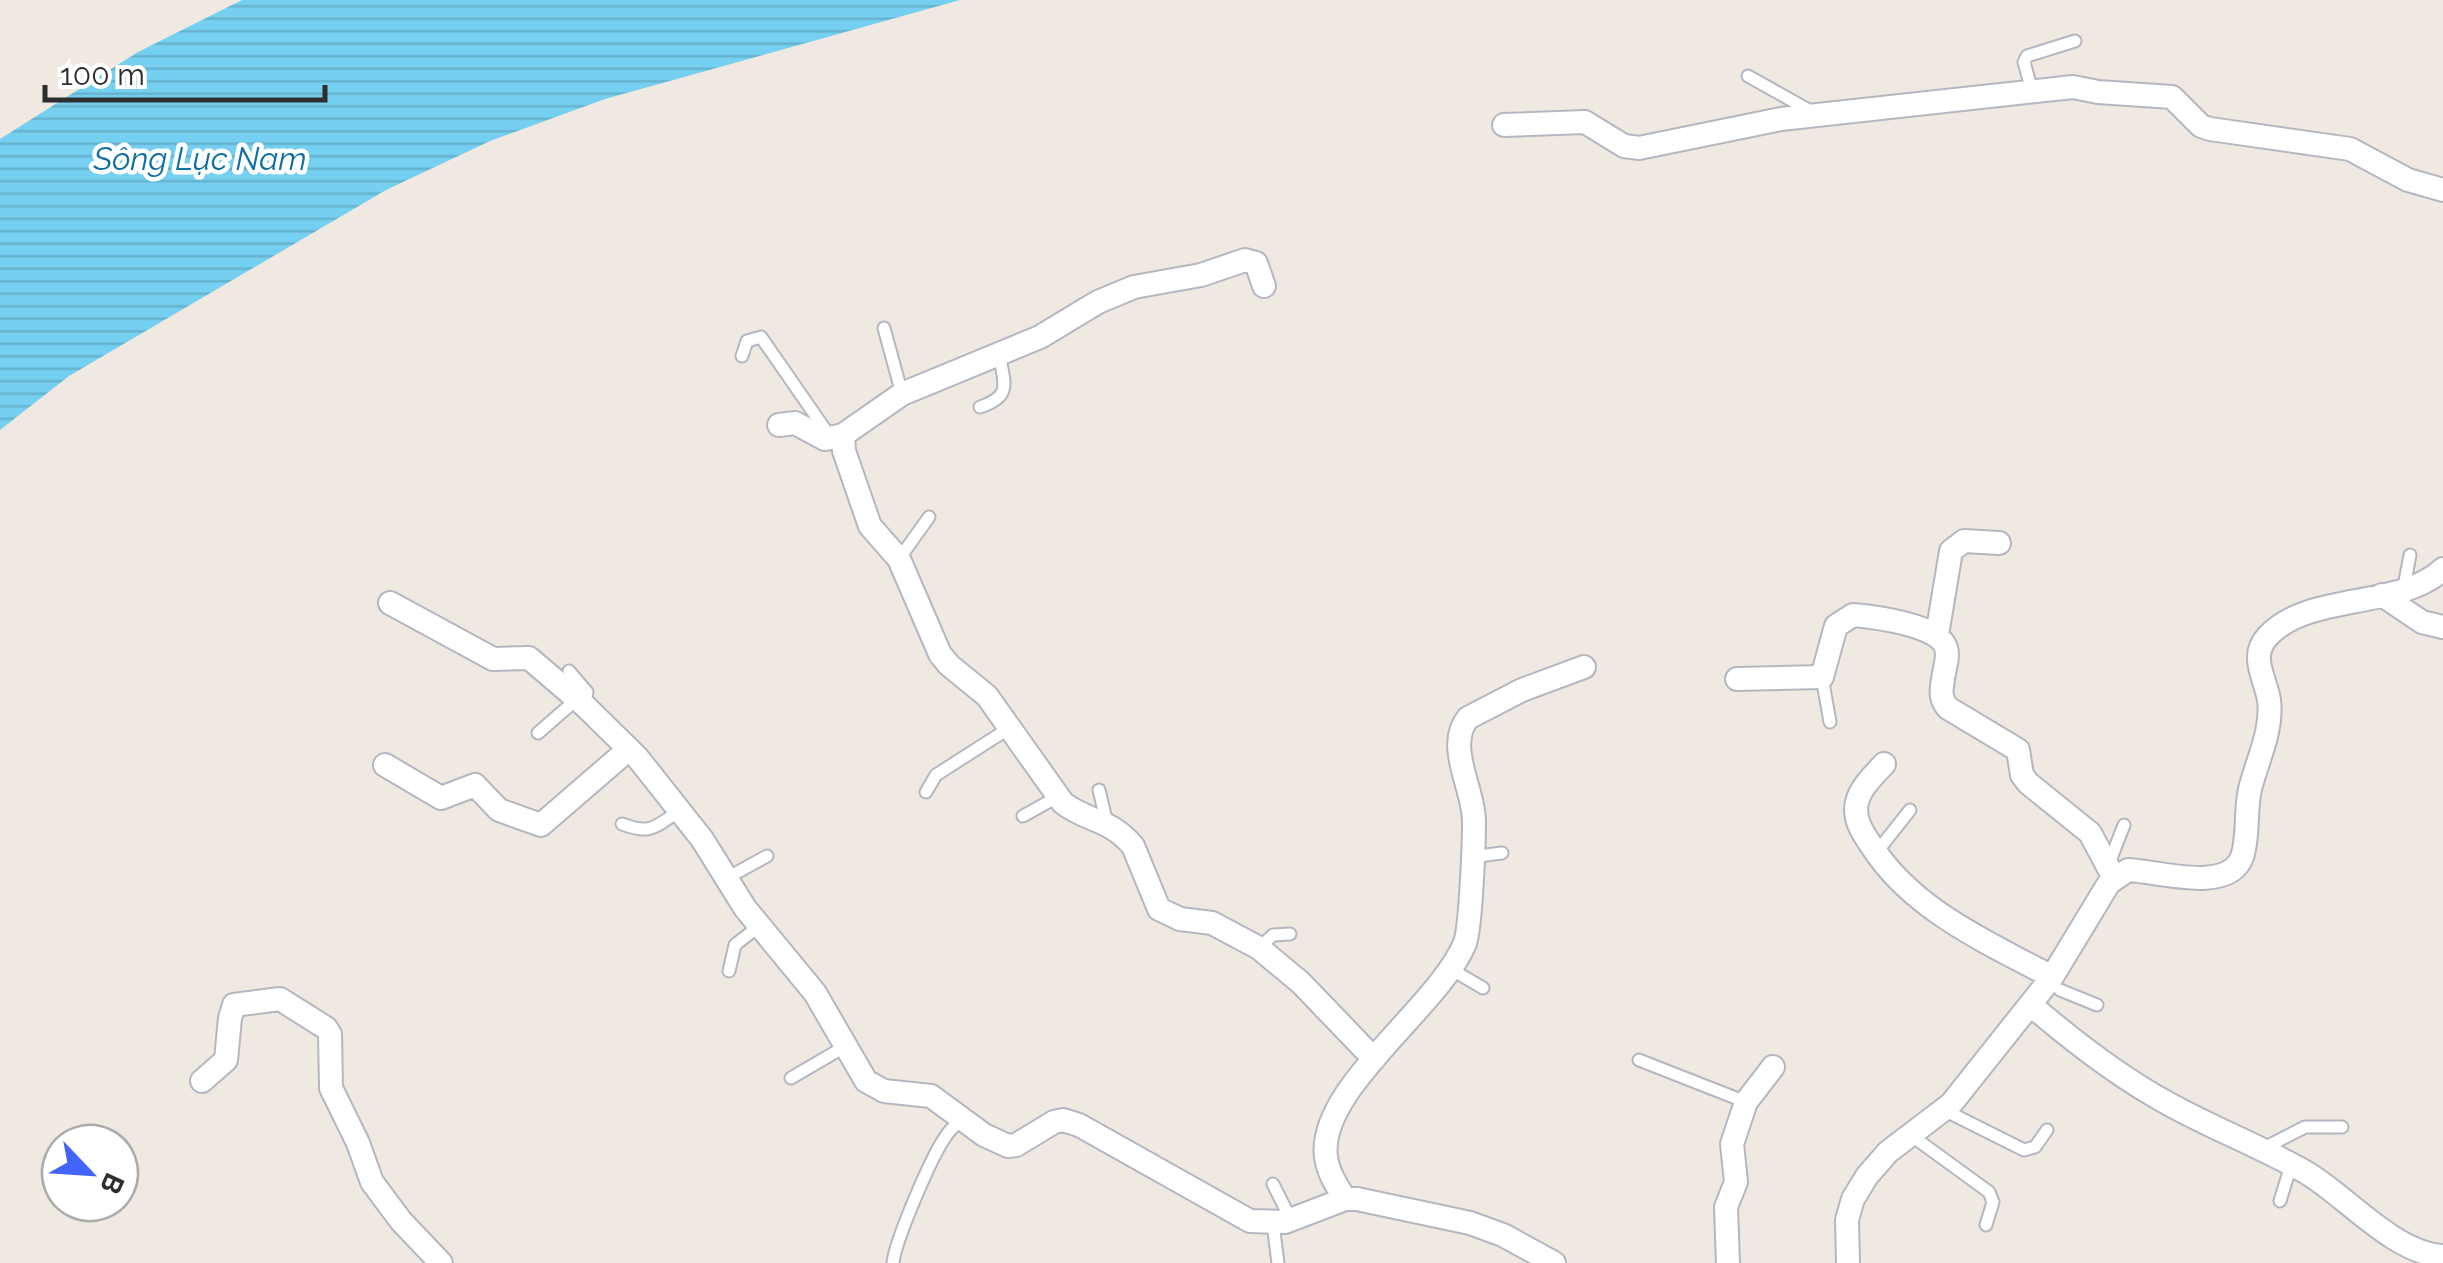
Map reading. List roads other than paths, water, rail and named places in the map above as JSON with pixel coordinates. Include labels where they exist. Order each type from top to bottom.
[{"type":"street","points":[[1504,125],[1585,122],[1624,146],[1639,148],[1781,119],[2073,87],[2172,98],[2210,129],[2350,149],[2408,180],[2443,190]]},
{"type":"street","points":[[779,424],[795,423],[821,438],[837,437],[902,394],[1040,337],[1098,302],[1134,287],[1201,276],[1245,260],[1256,263],[1264,286]]},
{"type":"street","points":[[837,437],[870,526],[899,559],[940,654],[987,696],[1059,796],[1072,810],[1117,828],[1133,846],[1159,909],[1180,919],[1212,923],[1259,948],[1374,1059]]},
{"type":"street","points":[[1937,635],[1951,551],[1964,541],[2000,542]]},
{"type":"street","points":[[2111,872],[2128,870],[2212,878],[2238,864],[2243,854],[2246,808],[2268,730],[2269,701],[2257,659],[2266,638],[2291,620],[2331,606],[2392,594],[2433,578],[2443,569]]},
{"type":"street","points":[[2392,594],[2422,622],[2443,627]]},
{"type":"street","points":[[390,603],[493,659],[528,658],[629,749],[759,926],[815,994],[844,1048],[874,1088],[930,1096],[1008,1146],[1064,1120],[1136,1155],[1250,1221],[1282,1222],[1345,1198],[1470,1223],[1503,1235],[1554,1263]]},
{"type":"street","points":[[1738,679],[1822,677],[1836,626],[1854,614],[1897,621],[1937,635],[1947,653],[1942,701],[2018,750],[2022,774],[2028,783],[2090,833],[2111,872]]},
{"type":"street","points":[[1345,1198],[1326,1159],[1328,1134],[1354,1083],[1416,1014],[1466,940],[1474,815],[1459,742],[1462,725],[1468,718],[1522,690],[1584,667]]},
{"type":"street","points":[[386,764],[441,798],[475,786],[499,810],[541,825],[629,749]]},
{"type":"street","points":[[1884,764],[1864,788],[1856,813],[1876,854],[1900,884],[1928,905],[2054,985]]},
{"type":"street","points":[[1848,1263],[1847,1220],[1867,1176],[1888,1152],[1944,1110],[2032,1005],[2054,985],[2111,872]]},
{"type":"street","points":[[202,1081],[226,1060],[234,1005],[280,998],[326,1028],[330,1034],[331,1088],[358,1142],[372,1182],[401,1222],[441,1263]]},
{"type":"street","points":[[2032,1005],[2108,1067],[2168,1104],[2291,1165],[2357,1208],[2390,1236],[2432,1256],[2443,1256]]},
{"type":"street","points":[[1728,1263],[1726,1207],[1736,1182],[1732,1144],[1746,1102],[1772,1068]]},
{"type":"lane","points":[[2032,90],[2024,62],[2027,56],[2075,41]]},
{"type":"lane","points":[[1748,76],[1818,115]]},
{"type":"lane","points":[[884,328],[902,394]]},
{"type":"lane","points":[[742,356],[747,341],[761,337],[837,437]]},
{"type":"lane","points":[[980,407],[1003,395],[999,353]]},
{"type":"lane","points":[[899,559],[929,517]]},
{"type":"lane","points":[[2392,594],[2410,555]]},
{"type":"lane","points":[[538,733],[580,702],[587,692],[569,671]]},
{"type":"lane","points":[[1822,677],[1830,722]]},
{"type":"lane","points":[[926,792],[936,776],[1010,728]]},
{"type":"lane","points":[[1100,790],[1108,824]]},
{"type":"lane","points":[[1023,816],[1059,796]]},
{"type":"lane","points":[[1876,854],[1910,810]]},
{"type":"lane","points":[[622,824],[652,829],[678,811]]},
{"type":"lane","points":[[2111,872],[2124,825]]},
{"type":"lane","points":[[1471,857],[1502,853]]},
{"type":"lane","points":[[727,878],[768,856]]},
{"type":"lane","points":[[730,971],[734,945],[759,926]]},
{"type":"lane","points":[[1259,948],[1273,935],[1290,934]]},
{"type":"lane","points":[[1449,968],[1483,988]]},
{"type":"lane","points":[[2054,985],[2097,1006]]},
{"type":"lane","points":[[791,1078],[844,1048]]},
{"type":"lane","points":[[1639,1060],[1746,1102]]},
{"type":"lane","points":[[1944,1110],[2024,1150],[2035,1147],[2047,1130]]},
{"type":"lane","points":[[893,1263],[924,1179],[945,1137],[963,1119]]},
{"type":"lane","points":[[2261,1149],[2305,1127],[2342,1127]]},
{"type":"lane","points":[[1912,1136],[1989,1192],[1993,1202],[1986,1225]]},
{"type":"lane","points":[[2280,1202],[2291,1165]]},
{"type":"lane","points":[[1273,1184],[1282,1222],[1278,1263]]},
{"type":"water","name":"Sông Lục Nam","points":[[242,0],[960,0],[605,99],[490,141],[386,190],[69,376],[0,430],[0,139],[138,52]]}]
